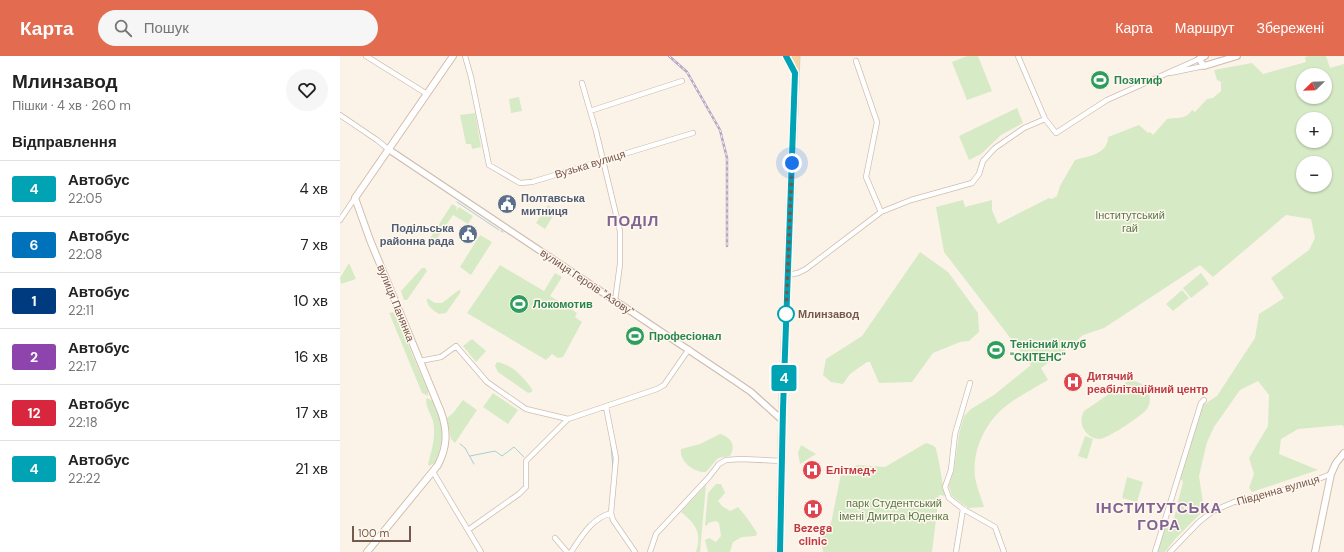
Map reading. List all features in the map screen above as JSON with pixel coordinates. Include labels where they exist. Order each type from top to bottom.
[{"type":"main road","points":[[354,198],[453,56]]},
{"type":"main road","points":[[780,552],[782,420],[796,58],[787,57]]},
{"type":"main road","points":[[787,57],[795,73]]},
{"type":"main road","name":"вулиця Панянка","points":[[354,198],[446,426],[444,453],[433,472],[368,552]]},
{"type":"main road","name":"Південна вулиця","points":[[1331,474],[1336,463],[1344,453]]},
{"type":"main road","points":[[1315,552],[1331,474]]},
{"type":"street","points":[[366,56],[426,94]]},
{"type":"street","name":"Вузька вулиця","points":[[465,56],[471,77],[489,165],[520,183],[532,182],[693,133]]},
{"type":"street","points":[[1018,56],[1045,119],[1056,133],[1107,100],[1202,57]]},
{"type":"street","points":[[1192,56],[1202,57]]},
{"type":"street","points":[[1162,74],[1204,66],[1237,56]]},
{"type":"street","points":[[1202,57],[1204,66]]},
{"type":"street","points":[[856,61],[877,122],[866,177],[881,212]]},
{"type":"street","points":[[590,111],[682,81]]},
{"type":"street","points":[[582,83],[620,231],[620,264],[615,301]]},
{"type":"street","points":[[340,115],[375,138],[388,149]]},
{"type":"street","points":[[788,275],[798,273],[806,269],[881,212],[911,200],[972,183],[979,174],[983,162],[996,148],[1024,128],[1045,119]]},
{"type":"street","name":"вулиця Героїв \"Азову\"","points":[[388,149],[751,392],[782,420]]},
{"type":"street","points":[[340,220],[354,198]]},
{"type":"street","points":[[420,361],[441,357],[456,346],[487,382],[526,409],[568,420]]},
{"type":"street","points":[[468,530],[520,494],[526,487],[526,461],[568,420],[650,392],[664,385],[689,350]]},
{"type":"street","points":[[970,383],[955,434],[951,470],[945,487],[949,498],[963,509],[995,527],[1004,552]]},
{"type":"street","points":[[1155,552],[1204,400]]},
{"type":"street","points":[[606,407],[616,458],[611,513],[613,520],[635,552]]},
{"type":"street","points":[[650,552],[656,534],[709,477],[719,464],[726,460],[782,461]]},
{"type":"street","points":[[433,472],[481,552]]},
{"type":"street","name":"Південна вулиця","points":[[1170,552],[1199,522],[1213,511],[1234,502],[1303,485],[1331,474]]},
{"type":"street","points":[[956,552],[963,509]]},
{"type":"street","points":[[571,552],[584,532],[596,520],[611,513]]},
{"type":"street","points":[[555,538],[567,552]]},
{"type":"green space","points":[[967,56],[978,56],[992,91],[967,100],[952,62]]},
{"type":"green space","name":"Інститутський гай","points":[[1308,56],[1326,56],[1330,68],[1344,64],[1344,427],[1342,425],[1298,429],[1281,439],[1279,454],[1318,470],[1252,492],[1249,488],[1254,474],[1249,458],[1268,426],[1269,395],[1258,381],[1240,390],[1214,427],[1207,442],[1199,476],[1203,503],[1201,513],[1176,538],[1165,552],[1157,552],[1166,524],[1173,522],[1183,482],[1180,478],[1203,405],[1217,396],[1255,338],[1259,314],[1284,298],[1271,278],[1309,250],[1315,238],[1311,219],[1286,215],[1213,277],[1200,265],[1104,328],[1083,335],[1071,346],[1041,368],[1048,380],[1021,395],[1006,406],[992,420],[978,447],[975,477],[984,507],[968,508],[952,496],[949,486],[954,470],[959,434],[964,416],[971,409],[994,395],[1031,365],[944,252],[936,207],[963,200],[965,207],[992,200],[992,210],[998,224],[1049,198],[1052,199],[1057,196],[1060,186],[1075,160],[1101,151],[1107,143],[1108,137],[1139,125],[1148,133],[1150,132],[1153,135],[1167,119],[1184,117],[1192,110],[1195,112],[1207,99],[1213,98],[1221,91],[1221,82],[1217,80],[1214,70],[1252,63],[1263,74],[1306,62],[1305,57]]},
{"type":"green space","points":[[519,97],[522,111],[511,113],[509,99]]},
{"type":"green space","points":[[1017,108],[1023,123],[1001,135],[981,154],[969,160],[959,136]]},
{"type":"green space","points":[[475,113],[481,147],[472,149],[471,144],[466,144],[460,115]]},
{"type":"green space","points":[[452,204],[457,207],[456,211],[459,207],[473,216],[468,224],[453,215],[434,243],[429,240]]},
{"type":"green space","points":[[548,205],[556,211],[545,229],[536,223]]},
{"type":"green space","points":[[480,235],[492,242],[471,275],[460,267]]},
{"type":"green space","points":[[920,252],[948,272],[978,313],[979,332],[969,341],[960,342],[933,353],[912,382],[879,383],[870,362],[867,362],[850,374],[843,384],[831,382],[823,375],[826,359],[862,336]]},
{"type":"green space","points":[[349,263],[356,279],[341,284],[340,278]]},
{"type":"green space","name":"Локомотив","points":[[500,265],[544,291],[555,273],[562,277],[550,296],[562,303],[565,300],[573,305],[571,309],[577,313],[575,317],[582,322],[563,357],[558,358],[552,354],[546,360],[467,313]]},
{"type":"green space","points":[[422,268],[425,268],[427,271],[407,300],[404,300],[401,291]]},
{"type":"green space","points":[[1201,273],[1209,284],[1191,298],[1183,288]]},
{"type":"green space","points":[[459,290],[461,291],[460,293],[446,313],[439,314],[430,308],[427,298],[435,303],[442,303]]},
{"type":"green space","points":[[1182,290],[1189,298],[1173,311],[1166,304]]},
{"type":"green space","points":[[394,312],[428,391],[428,396],[422,393],[389,313]]},
{"type":"green space","points":[[472,339],[486,351],[476,362],[463,346]]},
{"type":"green space","points":[[497,362],[508,366],[517,372],[532,389],[532,392],[528,393],[498,372],[495,366]]},
{"type":"green space","points":[[1128,381],[1133,381],[1143,385],[1149,393],[1150,398],[1147,409],[1132,421],[1104,438],[1098,439],[1089,436],[1083,428],[1082,423],[1084,411]]},
{"type":"green space","points":[[493,393],[518,410],[508,424],[483,407]]},
{"type":"green space","points":[[427,398],[433,401],[437,410],[442,432],[442,439],[435,463],[429,466],[428,464],[434,433],[433,421],[426,403]]},
{"type":"green space","points":[[463,400],[477,410],[455,443],[451,439],[447,418]]},
{"type":"green space","points":[[720,434],[732,442],[732,452],[730,456],[718,458],[706,472],[697,471],[688,465],[682,458],[681,449],[700,444]]},
{"type":"green space","points":[[1085,436],[1093,439],[1087,459],[1078,456]]},
{"type":"green space","name":"парк Студентський імені Дмитра Юденка","points":[[926,443],[935,447],[945,496],[939,495],[932,552],[823,552],[820,534],[831,523],[841,474],[857,465],[885,467]]},
{"type":"green space","points":[[801,445],[816,454],[800,464],[798,453]]},
{"type":"green space","points":[[1127,477],[1143,482],[1137,502],[1122,498]]},
{"type":"green space","points":[[716,484],[721,484],[725,493],[718,501],[722,506],[730,511],[738,507],[757,533],[756,536],[742,537],[733,542],[730,552],[708,552],[705,540],[709,538],[716,542],[721,536],[719,523],[716,521],[708,523],[707,526],[705,525],[708,493]]},
{"type":"green space","points":[[706,485],[700,552],[696,552],[698,545],[698,534],[691,521],[681,512]]},
{"type":"waterway","points":[[457,202],[499,230]]},
{"type":"waterway","points":[[460,444],[465,448],[474,464]]},
{"type":"waterway","points":[[611,444],[613,469]]},
{"type":"waterway","points":[[470,456],[495,451],[502,456],[514,447],[524,457]]},
{"type":"railway","points":[[669,56],[687,72],[720,130],[727,158],[727,246]]},
{"type":"bus line","name":"4","points":[[780,552],[783,409],[795,73],[786,56]]},
{"type":"place","name":"Позитиф","points":[[1100,80]]},
{"type":"place","name":"Полтавська митниця","points":[[507,204]]},
{"type":"place","name":"Подільська районна рада","points":[[468,234]]},
{"type":"place","name":"Локомотив","points":[[519,304]]},
{"type":"place","name":"Млинзавод","points":[[786,314]]},
{"type":"place","name":"Професіонал","points":[[635,336]]},
{"type":"place","name":"Тенісний клуб \"СКІТЕНС\"","points":[[996,350]]},
{"type":"place","name":"Дитячий реабілітаційний центр","points":[[1073,382]]},
{"type":"place","name":"Елітмед+","points":[[812,470]]},
{"type":"place","name":"Bezega clinic","points":[[813,509]]},
{"type":"district","name":"ПОДІЛ","points":[[633,221]]},
{"type":"district","name":"ІНСТИТУТСЬКА ГОРА","points":[[1159,516]]},
{"type":"route","points":[[786,314],[792,163]]}]
